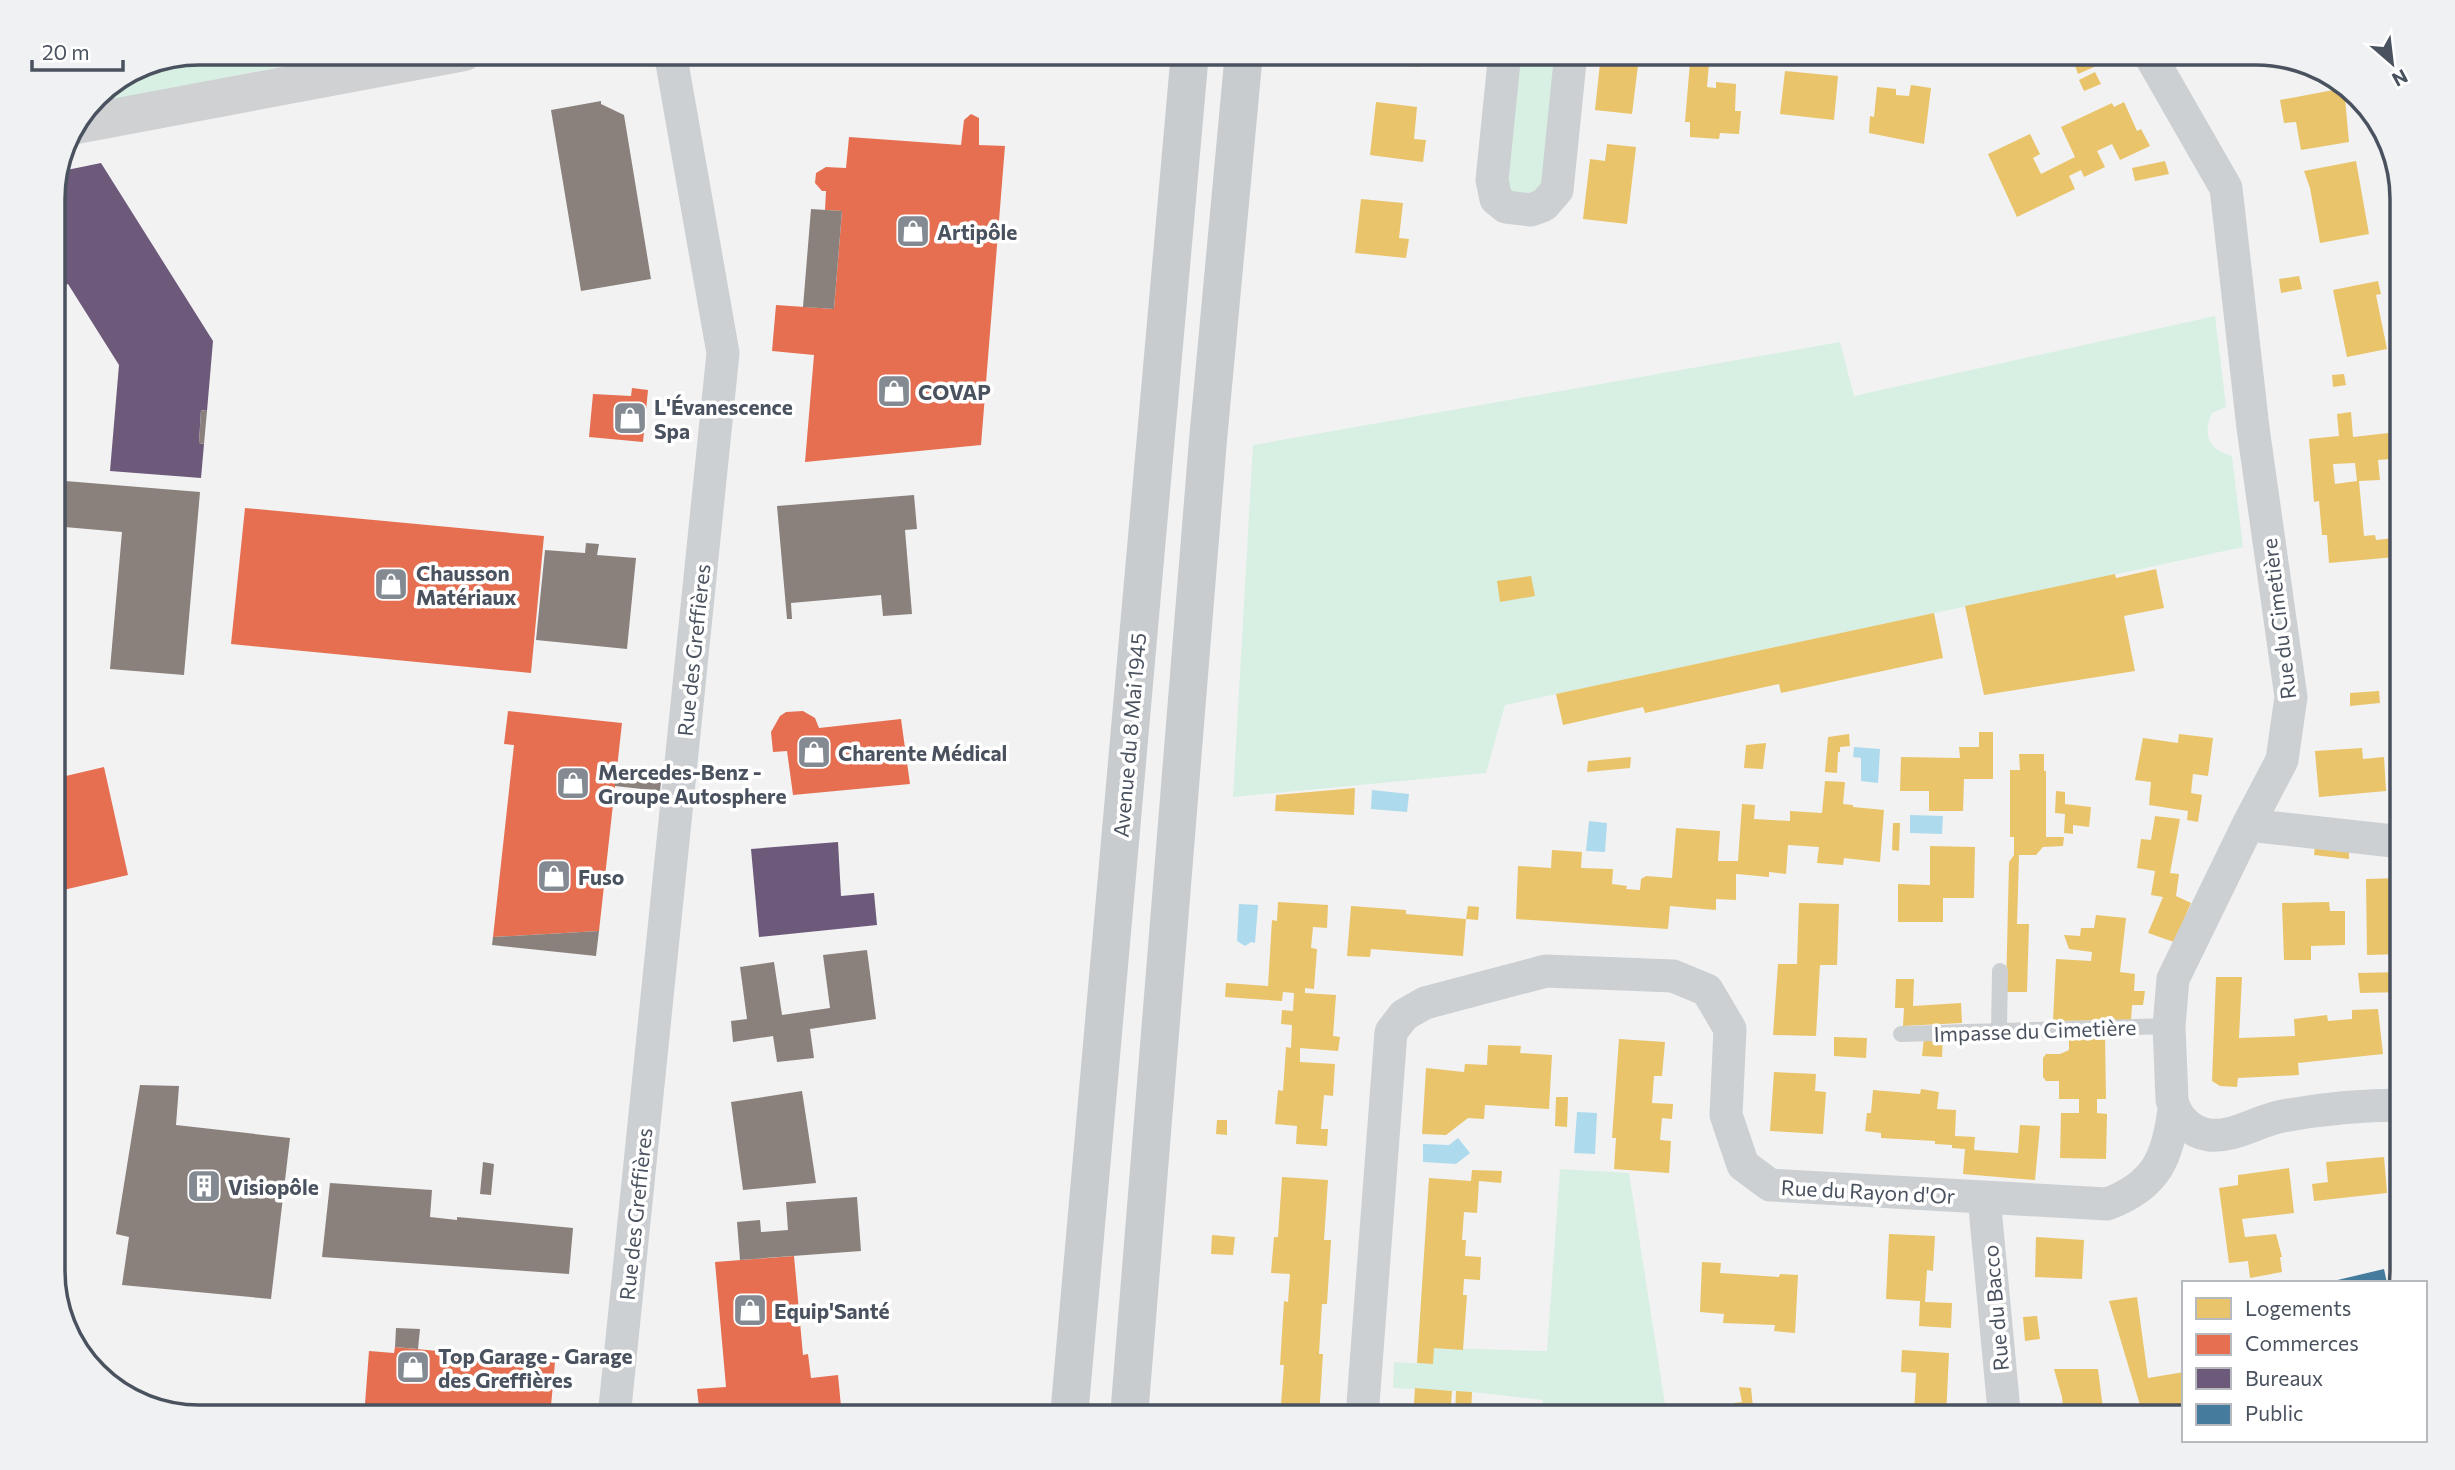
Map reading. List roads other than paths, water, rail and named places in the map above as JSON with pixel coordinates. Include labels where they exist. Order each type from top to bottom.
[{"type":"main road","name":"Avenue du 8 Mai 1945","points":[[1070,1405],[1189,65]]},
{"type":"main road","points":[[1130,1405],[1208,440],[1243,65]]},
{"type":"street","points":[[88,123],[395,65]]},
{"type":"street","name":"Rue des Greffières","points":[[615,1405],[723,353],[672,65]]},
{"type":"street","points":[[1504,65],[1492,180],[1496,199],[1506,207],[1531,211],[1544,205],[1558,190],[1570,65]]},
{"type":"street","name":"Rue du Cimetière","points":[[2155,65],[2226,188],[2253,428],[2291,697],[2282,760],[2174,979],[2169,1026],[2174,1109]]},
{"type":"street","points":[[2248,825],[2390,841]]},
{"type":"street","name":"Rue du Rayon d'Or","points":[[1363,1405],[1391,1032],[1405,1015],[1425,1003],[1546,971],[1673,976],[1707,990],[1730,1029],[1726,1115],[1743,1165],[1770,1185],[2107,1204],[2128,1196],[2162,1162],[2171,1137],[2174,1109]]},
{"type":"street","points":[[2162,1162],[2221,1135],[2281,1116],[2390,1105]]},
{"type":"street","points":[[2174,1109],[2184,1123],[2194,1130],[2207,1135],[2221,1135]]},
{"type":"street","name":"Rue du Bacco","points":[[1984,1197],[2003,1405]]},
{"type":"lane","points":[[1999,1031],[2000,971]]},
{"type":"lane","name":"Impasse du Cimetière","points":[[1900,1034],[2169,1026]]},
{"type":"water","points":[[1854,747],[1880,749],[1878,783],[1861,781],[1861,758],[1853,757]]},
{"type":"water","points":[[1372,790],[1409,794],[1407,812],[1371,809]]},
{"type":"water","points":[[1910,815],[1943,816],[1942,834],[1910,833]]},
{"type":"water","points":[[1589,821],[1607,823],[1605,852],[1586,851]]},
{"type":"water","points":[[1239,904],[1258,905],[1255,943],[1251,942],[1245,946],[1237,941]]},
{"type":"water","points":[[1577,1112],[1597,1113],[1595,1154],[1574,1153]]},
{"type":"water","points":[[1458,1138],[1470,1153],[1456,1164],[1423,1162],[1423,1144],[1449,1145]]},
{"type":"place","name":"Artipôle","points":[[913,231]]},
{"type":"place","name":"COVAP","points":[[894,391]]},
{"type":"place","name":"L'Évanescence Spa","points":[[630,418]]},
{"type":"place","name":"Chausson Matériaux","points":[[391,584]]},
{"type":"place","name":"Charente Médical","points":[[814,752]]},
{"type":"place","name":"Mercedes-Benz - Groupe Autosphere","points":[[573,783]]},
{"type":"place","name":"Fuso","points":[[554,876]]},
{"type":"place","name":"Visiopôle","points":[[204,1186]]},
{"type":"place","name":"Equip'Santé","points":[[750,1310]]},
{"type":"place","name":"Top Garage - Garage des Greffières","points":[[413,1367]]}]
